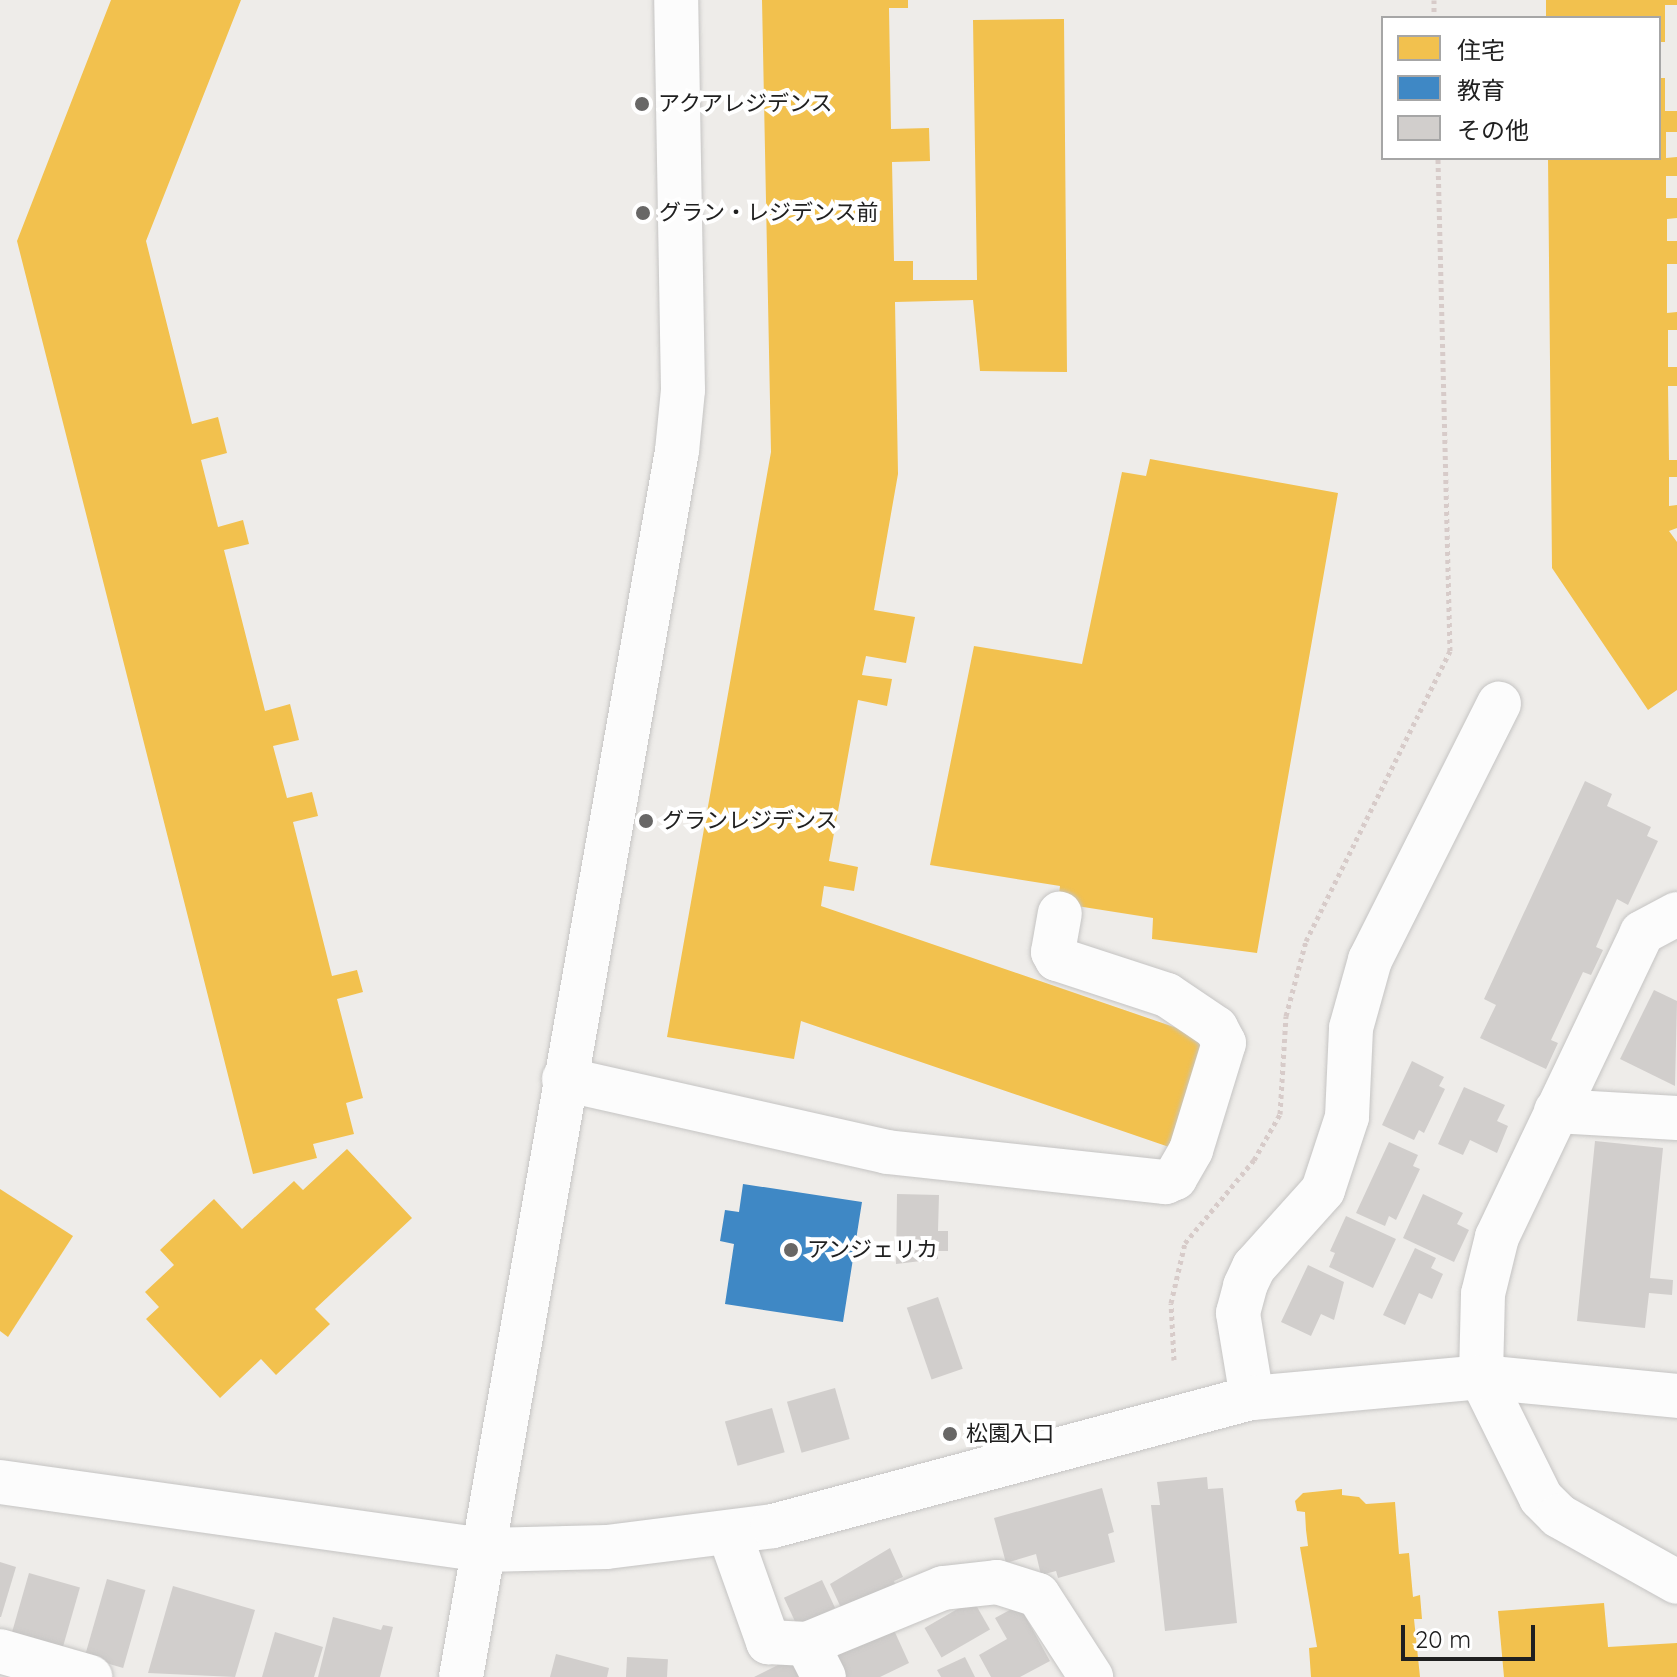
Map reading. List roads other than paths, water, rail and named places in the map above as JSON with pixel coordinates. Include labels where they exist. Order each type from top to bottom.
[{"type":"street","points":[[461,1677],[683,390],[676,0]]},
{"type":"street","points":[[1252,1398],[1238,1313],[1245,1286],[1254,1267],[1323,1190],[1347,1117],[1351,1028],[1370,960],[1499,704]]},
{"type":"street","points":[[564,1079],[887,1152],[1165,1182],[1175,1178],[1191,1150],[1224,1043],[1216,1028],[1167,995],[1057,959],[1053,952],[1060,914]]},
{"type":"street","points":[[1677,914],[1642,933],[1497,1237],[1483,1294],[1481,1377],[1541,1498],[1559,1516],[1677,1582]]},
{"type":"street","points":[[1556,1111],[1677,1118]]},
{"type":"street","points":[[0,1482],[484,1550],[607,1547],[730,1535],[1252,1398],[1481,1377],[1677,1396]]},
{"type":"street","points":[[730,1535],[768,1642],[816,1661],[943,1588],[997,1582],[1038,1595],[1091,1677]]},
{"type":"street","points":[[0,1651],[90,1677]]},
{"type":"place","name":"アクアレジデンス","points":[[642,104]]},
{"type":"place","name":"グラン・レジデンス前","points":[[643,213]]},
{"type":"place","name":"グランレジデンス","points":[[646,821]]},
{"type":"place","name":"アンジェリカ","points":[[791,1250]]},
{"type":"place","name":"松園入口","points":[[950,1434]]}]
